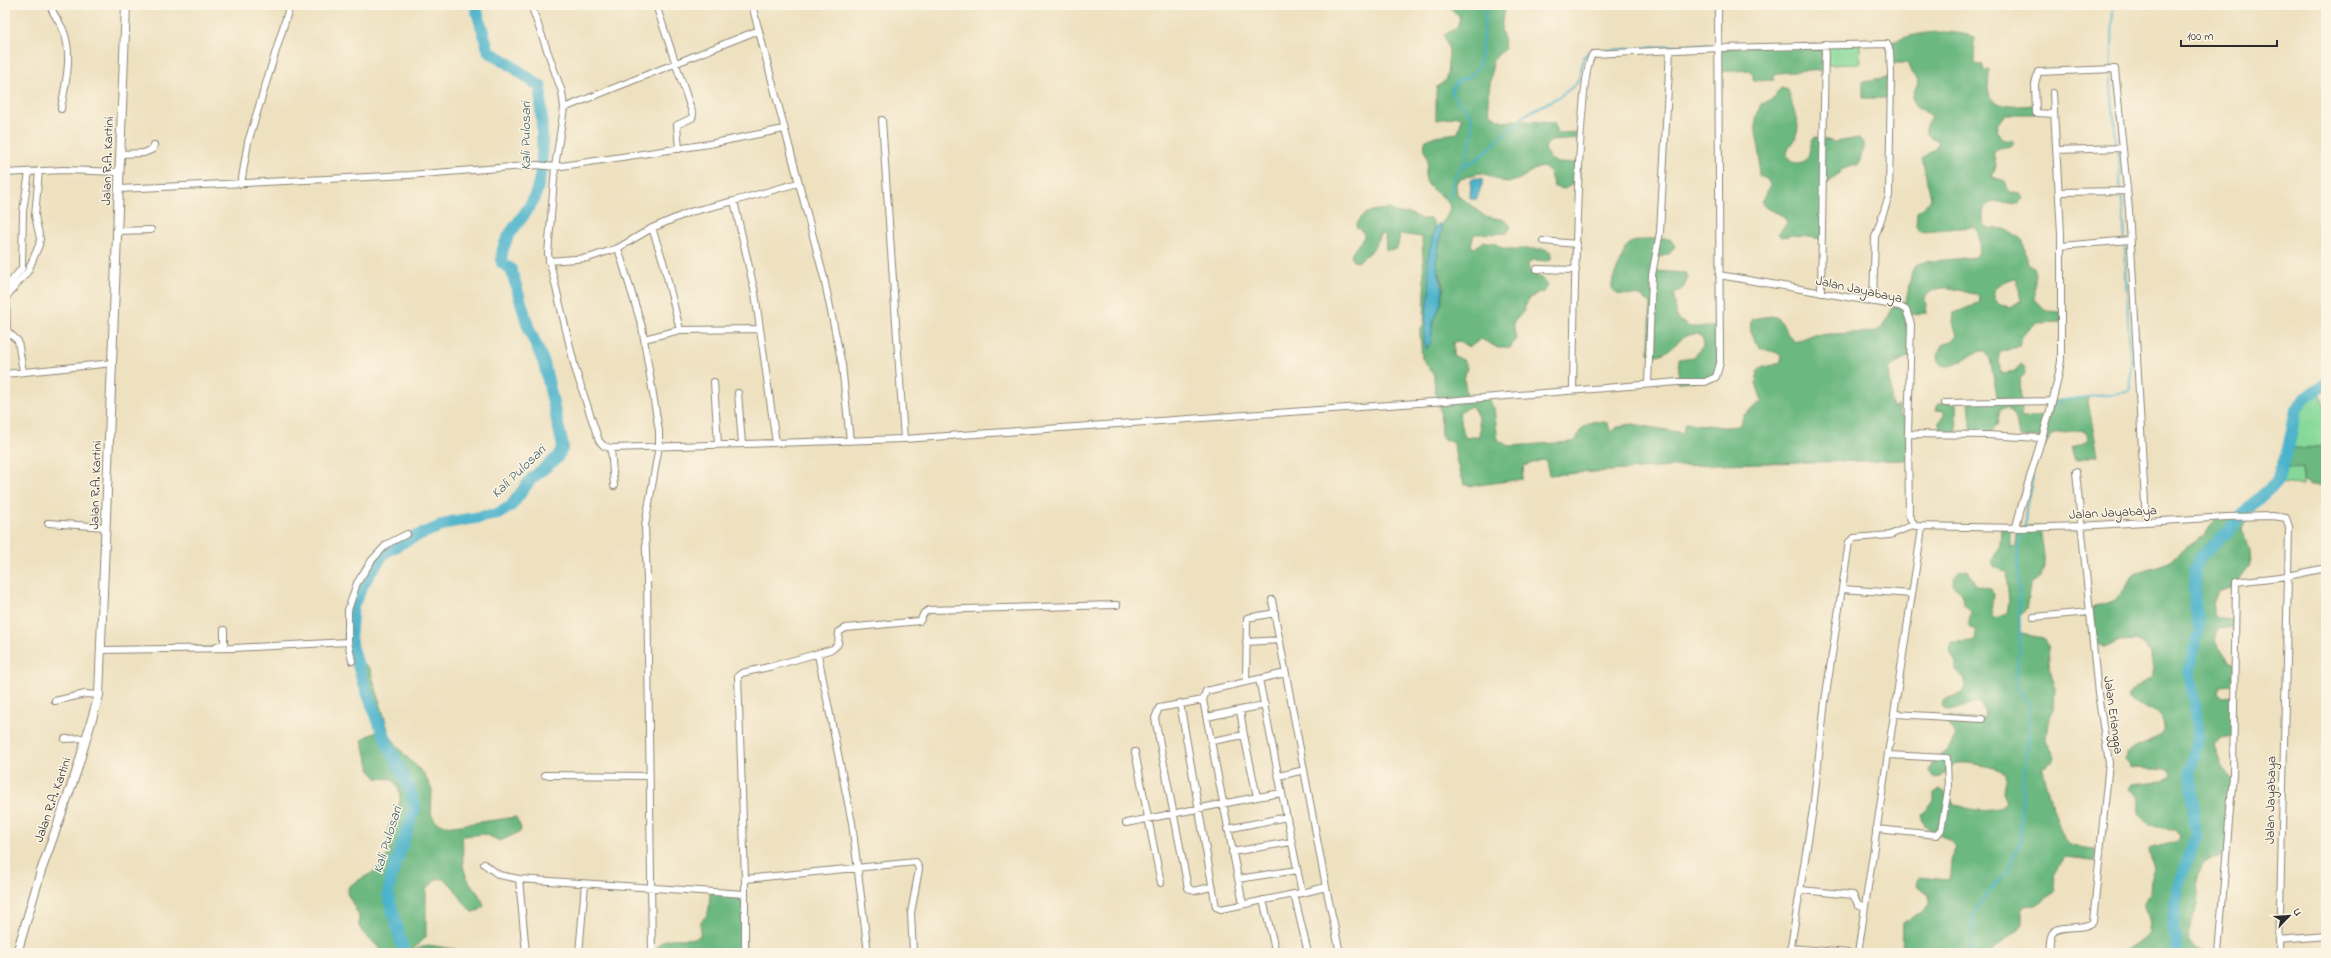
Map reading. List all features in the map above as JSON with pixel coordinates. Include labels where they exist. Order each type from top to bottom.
[{"type":"main road","name":"Jalan R.A. Kartini","points":[[17,953],[41,871],[76,773],[99,695],[126,5]]},
{"type":"street","points":[[50,5],[64,32],[67,45],[68,62],[61,109]]},
{"type":"street","points":[[241,184],[248,142],[290,5]]},
{"type":"street","points":[[531,5],[562,92],[564,108],[555,167],[548,248],[549,262],[576,368],[594,426],[600,441],[604,446],[612,448],[904,439],[1375,407],[1648,384],[1705,382],[1716,377],[1720,363],[1718,5]]},
{"type":"street","points":[[656,5],[693,115],[692,118],[676,125],[678,149]]},
{"type":"street","points":[[752,5],[824,278],[840,357],[850,441]]},
{"type":"street","points":[[564,108],[759,30]]},
{"type":"street","points":[[1574,390],[1581,120],[1590,58],[1593,54],[1825,44],[1885,43],[1890,51],[1889,196],[1875,237],[1873,302]]},
{"type":"street","points":[[1821,293],[1825,44]]},
{"type":"street","points":[[1648,384],[1652,276],[1660,232],[1670,51]]},
{"type":"street","points":[[2054,114],[2036,113],[2035,84],[2038,72],[2115,69],[2119,148],[2126,191],[2146,522]]},
{"type":"street","points":[[2021,527],[2041,438],[2058,381],[2062,342],[2061,246],[2053,93]]},
{"type":"street","points":[[882,120],[904,439]]},
{"type":"street","points":[[119,188],[241,184],[537,165],[555,167],[678,149],[784,128]]},
{"type":"street","points":[[120,154],[144,153],[153,149],[154,145]]},
{"type":"street","points":[[2056,150],[2119,148]]},
{"type":"street","points":[[5,174],[34,171],[119,172]]},
{"type":"street","points":[[5,289],[22,268],[23,211],[34,171]]},
{"type":"street","points":[[24,372],[18,341],[7,331],[6,298],[28,271],[40,239],[35,216],[34,171]]},
{"type":"street","points":[[549,262],[588,258],[618,248],[652,228],[690,212],[798,183]]},
{"type":"street","points":[[2059,192],[2126,191]]},
{"type":"street","points":[[734,201],[755,293],[776,443]]},
{"type":"street","points":[[652,228],[663,261],[680,330]]},
{"type":"street","points":[[117,232],[151,230]]},
{"type":"street","points":[[2061,246],[2128,240]]},
{"type":"street","points":[[1543,241],[1577,244]]},
{"type":"street","points":[[618,248],[644,338],[659,431],[659,446],[645,535],[648,579],[652,953]]},
{"type":"street","points":[[22,268],[28,271]]},
{"type":"street","points":[[1537,269],[1576,270]]},
{"type":"street","name":"Jalan Jayabaya","points":[[1719,275],[1899,306],[1906,310],[1911,324],[1908,434],[1910,516],[1913,525],[1922,528],[2080,526],[2234,516],[2286,518],[2289,527],[2279,953]]},
{"type":"street","points":[[644,338],[680,330],[760,329]]},
{"type":"street","points":[[5,374],[113,363]]},
{"type":"street","points":[[714,382],[718,444]]},
{"type":"street","points":[[738,393],[742,444]]},
{"type":"street","points":[[1944,403],[2052,401]]},
{"type":"street","points":[[1908,434],[1987,435],[2041,438]]},
{"type":"street","points":[[612,448],[614,486]]},
{"type":"street","name":"Jalan Erlangga","points":[[2048,953],[2052,934],[2056,930],[2087,926],[2094,919],[2109,763],[2100,710],[2080,526],[2076,472]]},
{"type":"street","points":[[48,523],[106,527]]},
{"type":"street","points":[[1849,953],[1790,951],[1800,890],[1842,589],[1850,540],[1856,538],[1890,535],[1913,525]]},
{"type":"street","points":[[1858,953],[1922,528]]},
{"type":"street","points":[[352,661],[348,642],[348,610],[358,583],[372,560],[387,544],[407,534]]},
{"type":"street","points":[[2218,953],[2233,774],[2236,582],[2288,576],[2326,568]]},
{"type":"street","points":[[1842,589],[1912,594]]},
{"type":"street","points":[[1272,600],[1326,887],[1340,953]]},
{"type":"street","points":[[745,953],[745,879],[738,676],[742,673],[818,655],[837,646],[839,632],[841,630],[920,621],[924,613],[929,610],[1117,605]]},
{"type":"street","points":[[2034,617],[2089,612]]},
{"type":"street","points":[[1246,682],[1246,642],[1248,617],[1275,613]]},
{"type":"street","points":[[102,649],[221,646],[224,644],[224,630]]},
{"type":"street","points":[[1246,642],[1280,640]]},
{"type":"street","points":[[102,649],[234,648],[348,642]]},
{"type":"street","points":[[818,655],[843,770],[868,953]]},
{"type":"street","points":[[1243,904],[1222,804],[1212,741],[1203,700],[1206,691],[1286,673]]},
{"type":"street","points":[[1259,679],[1287,817],[1296,870],[1302,893]]},
{"type":"street","points":[[55,701],[85,694],[99,695]]},
{"type":"street","points":[[1203,700],[1159,708],[1155,718],[1188,888],[1194,891],[1211,887]]},
{"type":"street","points":[[1180,703],[1211,887],[1217,909],[1326,887]]},
{"type":"street","points":[[1207,717],[1265,705]]},
{"type":"street","points":[[1240,710],[1257,797]]},
{"type":"street","points":[[1895,714],[1982,719]]},
{"type":"street","points":[[1212,741],[1244,734]]},
{"type":"street","points":[[65,740],[86,738]]},
{"type":"street","points":[[1135,752],[1161,882]]},
{"type":"street","points":[[1876,829],[1937,835],[1941,830],[1948,790],[1947,758],[1888,755]]},
{"type":"street","points":[[1279,776],[1304,770]]},
{"type":"street","points":[[545,775],[649,776]]},
{"type":"street","points":[[1126,823],[1282,793]]},
{"type":"street","points":[[1227,829],[1287,817]]},
{"type":"street","points":[[1232,852],[1291,842]]},
{"type":"street","points":[[484,864],[499,875],[519,879],[651,889],[745,894]]},
{"type":"street","points":[[745,879],[857,867],[918,864],[911,913],[912,953]]},
{"type":"street","points":[[1238,879],[1296,870]]},
{"type":"street","points":[[519,879],[526,953]]},
{"type":"street","points":[[579,953],[584,884]]},
{"type":"street","points":[[1800,890],[1853,895],[1858,904],[1864,907]]},
{"type":"street","points":[[1294,894],[1308,953]]},
{"type":"street","points":[[1262,900],[1276,953]]},
{"type":"street","points":[[2279,940],[2326,936]]},
{"type":"green space","points":[[1449,5],[1505,5],[1501,28],[1505,49],[1493,59],[1488,97],[1490,111],[1494,115],[1506,122],[1513,120],[1554,123],[1557,133],[1581,132],[1580,139],[1551,141],[1545,147],[1550,158],[1558,163],[1580,161],[1579,181],[1564,189],[1554,187],[1549,171],[1543,167],[1535,169],[1511,182],[1502,181],[1482,173],[1478,173],[1458,180],[1456,184],[1457,194],[1484,216],[1505,220],[1511,226],[1507,233],[1474,234],[1471,246],[1475,248],[1483,241],[1494,243],[1504,249],[1545,249],[1551,252],[1551,259],[1549,261],[1533,260],[1528,263],[1529,271],[1544,280],[1547,286],[1543,292],[1529,298],[1523,312],[1513,323],[1516,339],[1510,348],[1498,348],[1481,339],[1470,347],[1459,341],[1453,342],[1453,355],[1463,360],[1467,368],[1464,379],[1467,394],[1466,399],[1488,398],[1494,408],[1498,440],[1510,446],[1571,442],[1576,441],[1583,427],[1587,424],[1596,422],[1607,423],[1611,432],[1619,426],[1633,424],[1683,433],[1685,423],[1724,427],[1739,426],[1744,415],[1762,401],[1756,383],[1758,371],[1763,367],[1775,365],[1781,362],[1781,356],[1779,354],[1763,349],[1755,342],[1750,326],[1752,319],[1771,316],[1779,318],[1787,333],[1795,342],[1812,335],[1872,332],[1881,329],[1894,306],[1899,306],[1906,301],[1912,271],[1916,265],[1924,262],[1975,257],[1978,254],[1980,242],[1978,233],[1973,227],[1921,231],[1916,226],[1917,212],[1929,202],[1931,198],[1922,158],[1936,148],[1938,141],[1926,133],[1926,126],[1931,117],[1913,101],[1914,91],[1918,83],[1917,78],[1912,74],[1907,63],[1890,63],[1887,44],[1919,34],[1941,32],[1964,34],[1975,37],[1974,64],[1983,65],[1983,71],[1989,70],[1988,89],[1990,96],[1995,101],[2006,106],[2033,105],[2035,114],[2007,114],[1998,123],[1996,130],[2003,140],[2012,140],[2014,143],[2011,146],[1998,148],[1993,152],[1996,165],[1992,177],[2005,181],[2009,192],[2020,194],[2023,198],[2018,204],[2001,202],[1992,203],[1983,211],[1983,217],[1985,226],[1988,228],[2009,231],[2023,241],[2028,263],[2035,269],[2035,299],[2046,311],[2062,312],[2062,322],[2036,323],[2022,336],[2020,346],[1999,353],[2000,371],[2004,374],[2015,372],[2021,364],[2025,367],[2025,374],[2020,379],[2021,418],[2047,416],[2052,401],[2087,397],[2098,455],[2075,460],[2071,448],[2088,441],[2087,433],[2083,430],[2055,433],[2051,435],[2045,446],[2039,445],[2041,438],[2019,437],[2016,419],[2007,407],[2000,409],[1997,425],[1987,435],[1972,435],[1969,402],[1998,401],[1990,359],[1985,351],[1980,351],[1957,363],[1945,366],[1940,364],[1938,354],[1942,345],[1954,340],[1957,335],[1953,323],[1954,313],[1977,304],[1980,301],[1977,294],[1944,288],[1930,292],[1925,298],[1927,313],[1909,315],[1910,356],[1889,368],[1892,407],[1899,406],[1899,415],[1908,416],[1908,460],[1715,464],[1549,475],[1546,461],[1542,460],[1524,466],[1522,479],[1472,486],[1464,484],[1455,454],[1454,443],[1445,440],[1441,435],[1440,402],[1435,391],[1434,375],[1422,358],[1420,332],[1424,322],[1425,296],[1422,237],[1400,234],[1397,249],[1386,250],[1385,235],[1380,234],[1373,249],[1358,262],[1353,261],[1351,254],[1364,237],[1363,232],[1356,227],[1362,217],[1369,212],[1390,209],[1397,214],[1409,213],[1421,219],[1431,219],[1435,227],[1427,260],[1430,292],[1426,316],[1425,346],[1431,342],[1433,323],[1441,304],[1444,287],[1436,262],[1442,229],[1441,224],[1450,208],[1445,199],[1429,186],[1426,180],[1425,175],[1428,161],[1424,145],[1426,140],[1435,136],[1458,133],[1462,118],[1459,116],[1436,120],[1437,87],[1445,81],[1447,75],[1449,51],[1444,35],[1456,28],[1459,19],[1458,15]],"holes":[[[2017,278],[2021,301],[2010,307],[2000,305],[1994,295],[1997,287],[2006,281]],[[1471,406],[1478,420],[1480,428],[1479,436],[1466,438],[1459,412]]]},
{"type":"green space","points":[[1825,44],[1860,44],[1860,62],[1857,64],[1825,65]]},
{"type":"green space","points":[[1825,44],[1825,70],[1777,73],[1774,75],[1774,80],[1753,81],[1753,74],[1750,70],[1719,72],[1719,48]]},
{"type":"green space","points":[[1890,77],[1890,98],[1863,98],[1863,81]]},
{"type":"green space","points":[[1781,88],[1788,90],[1798,126],[1795,139],[1788,150],[1787,155],[1795,163],[1805,161],[1809,154],[1812,141],[1815,137],[1835,142],[1859,138],[1864,144],[1859,164],[1843,169],[1823,189],[1822,239],[1794,235],[1781,237],[1778,234],[1787,223],[1785,217],[1767,208],[1761,202],[1770,185],[1767,179],[1759,176],[1760,157],[1756,119],[1761,104],[1770,101]]},
{"type":"green space","points":[[1646,239],[1670,239],[1675,246],[1669,254],[1654,259],[1653,268],[1656,271],[1686,273],[1688,276],[1684,287],[1674,295],[1677,319],[1690,327],[1720,327],[1720,363],[1711,380],[1678,382],[1679,359],[1693,357],[1703,346],[1703,340],[1698,334],[1684,338],[1662,354],[1656,355],[1649,353],[1651,303],[1640,296],[1617,294],[1612,289],[1613,278],[1622,259],[1625,248],[1632,242]]},
{"type":"green space","points":[[2318,389],[2326,406],[2326,445],[2288,449],[2292,422],[2298,407],[2309,395]]},
{"type":"green space","points":[[1956,403],[1957,435],[1940,435],[1939,422],[1944,417],[1944,411],[1936,410],[1938,404]]},
{"type":"green space","points":[[2326,445],[2326,489],[2322,485],[2310,485],[2303,480],[2303,468],[2282,467],[2288,449]]},
{"type":"green space","points":[[2282,467],[2303,468],[2303,485],[2276,483]]},
{"type":"green space","points":[[2248,516],[2242,529],[2249,550],[2250,566],[2235,586],[2218,592],[2213,606],[2217,618],[2235,619],[2235,627],[2218,629],[2215,641],[2229,662],[2234,664],[2234,685],[2220,686],[2218,693],[2221,697],[2234,696],[2233,737],[2222,739],[2215,746],[2223,767],[2233,783],[2226,856],[2203,862],[2201,865],[2198,875],[2199,900],[2197,910],[2188,931],[2188,936],[2191,943],[2207,953],[2128,953],[2126,949],[2143,940],[2148,934],[2150,924],[2144,902],[2150,893],[2151,877],[2154,869],[2149,851],[2151,848],[2179,841],[2181,836],[2176,829],[2160,828],[2145,821],[2139,812],[2138,796],[2129,789],[2132,784],[2163,781],[2172,775],[2170,770],[2132,768],[2125,760],[2126,754],[2152,741],[2164,730],[2163,721],[2159,715],[2154,711],[2135,704],[2130,701],[2128,697],[2132,690],[2153,676],[2150,655],[2145,646],[2136,640],[2118,641],[2104,647],[2093,642],[2092,608],[2115,600],[2124,591],[2131,577],[2136,573],[2171,561],[2188,545],[2204,536],[2217,517]]},
{"type":"green space","points":[[2010,527],[2010,548],[2015,547],[2016,527],[2040,527],[2043,546],[2043,573],[2039,579],[2030,586],[2026,609],[2019,616],[2020,634],[2044,638],[2047,645],[2048,663],[2055,686],[2054,709],[2048,721],[2046,740],[2055,756],[2052,762],[2042,768],[2046,784],[2057,821],[2065,840],[2072,846],[2101,851],[2100,861],[2065,857],[2053,875],[2056,892],[2036,905],[2025,906],[2022,911],[2022,925],[1991,953],[1902,953],[1903,922],[1923,912],[1930,903],[1929,895],[1916,886],[1918,877],[1948,880],[1950,877],[1951,860],[1956,847],[1952,842],[1929,829],[1922,820],[1922,814],[1934,802],[1934,793],[1940,789],[1948,795],[1954,804],[1982,810],[1996,809],[2006,801],[2004,788],[2006,773],[1988,766],[1965,763],[1954,764],[1941,777],[1933,778],[1929,772],[1933,761],[1947,751],[1956,736],[1948,725],[1949,717],[1982,720],[1985,713],[1980,703],[1971,704],[1950,711],[1946,711],[1942,707],[1943,701],[1962,692],[1965,685],[1963,678],[1956,671],[1956,663],[1949,651],[1952,643],[1974,642],[1977,638],[1976,630],[1968,625],[1971,612],[1964,605],[1963,596],[1953,584],[1955,577],[1960,571],[1968,570],[1976,586],[1991,589],[1993,594],[1991,614],[1995,618],[2007,614],[2009,601],[2006,572],[1994,567],[1991,562],[2000,547],[2001,528]]},
{"type":"green space","points":[[362,665],[366,665],[370,669],[390,736],[403,753],[424,774],[432,790],[431,813],[434,819],[439,824],[453,826],[516,817],[521,828],[520,832],[500,841],[485,834],[464,836],[462,838],[464,869],[469,882],[478,893],[484,906],[480,910],[473,912],[468,908],[451,885],[442,879],[436,879],[426,890],[426,937],[411,951],[428,945],[454,949],[457,953],[385,953],[363,933],[359,926],[359,916],[347,893],[349,886],[373,872],[389,854],[387,832],[400,800],[398,787],[393,779],[377,778],[371,772],[362,740],[381,728],[359,668]]},
{"type":"green space","points":[[710,893],[745,894],[745,953],[655,953],[658,946],[667,940],[687,939],[700,936],[701,921],[707,915],[709,909]]},
{"type":"water","points":[[1475,178],[1484,179],[1475,200],[1470,198],[1471,180]]},
{"type":"water","points":[[1439,223],[1442,229],[1436,262],[1443,289],[1441,304],[1433,323],[1431,342],[1427,349],[1424,341],[1426,312],[1430,292],[1427,260],[1435,227]]},
{"type":"waterway","name":"Kali Pulosari","points":[[404,953],[388,894],[391,878],[415,807],[409,787],[387,743],[363,682],[350,639],[353,605],[366,579],[384,553],[409,539],[451,522],[498,514],[511,506],[531,479],[557,458],[563,447],[544,363],[529,329],[511,269],[502,263],[502,253],[509,235],[532,202],[539,180],[542,154],[541,87],[489,52],[475,5]]},
{"type":"waterway","points":[[1462,166],[1472,138],[1472,122],[1471,116],[1467,110],[1456,100],[1451,92],[1456,82],[1471,76],[1479,66],[1487,5]]},
{"type":"waterway","points":[[2054,406],[2063,400],[2127,392],[2131,389],[2124,224],[2111,86],[2113,5]]},
{"type":"waterway","points":[[1450,198],[1454,179],[1459,169],[1479,158],[1525,115],[1560,96],[1575,85],[1579,78],[1584,57],[1589,51],[1708,44]]},
{"type":"waterway","points":[[2178,953],[2173,924],[2178,885],[2196,837],[2190,769],[2197,739],[2197,722],[2189,671],[2199,630],[2194,591],[2195,569],[2200,558],[2228,531],[2247,509],[2276,483],[2288,449],[2296,410],[2305,397],[2326,385]]},
{"type":"waterway","points":[[1970,953],[1974,915],[1981,902],[2007,872],[2020,841],[2022,789],[2031,720],[2029,705],[2016,688],[2020,634],[2018,546],[2025,525],[2026,508],[2033,477]]}]
